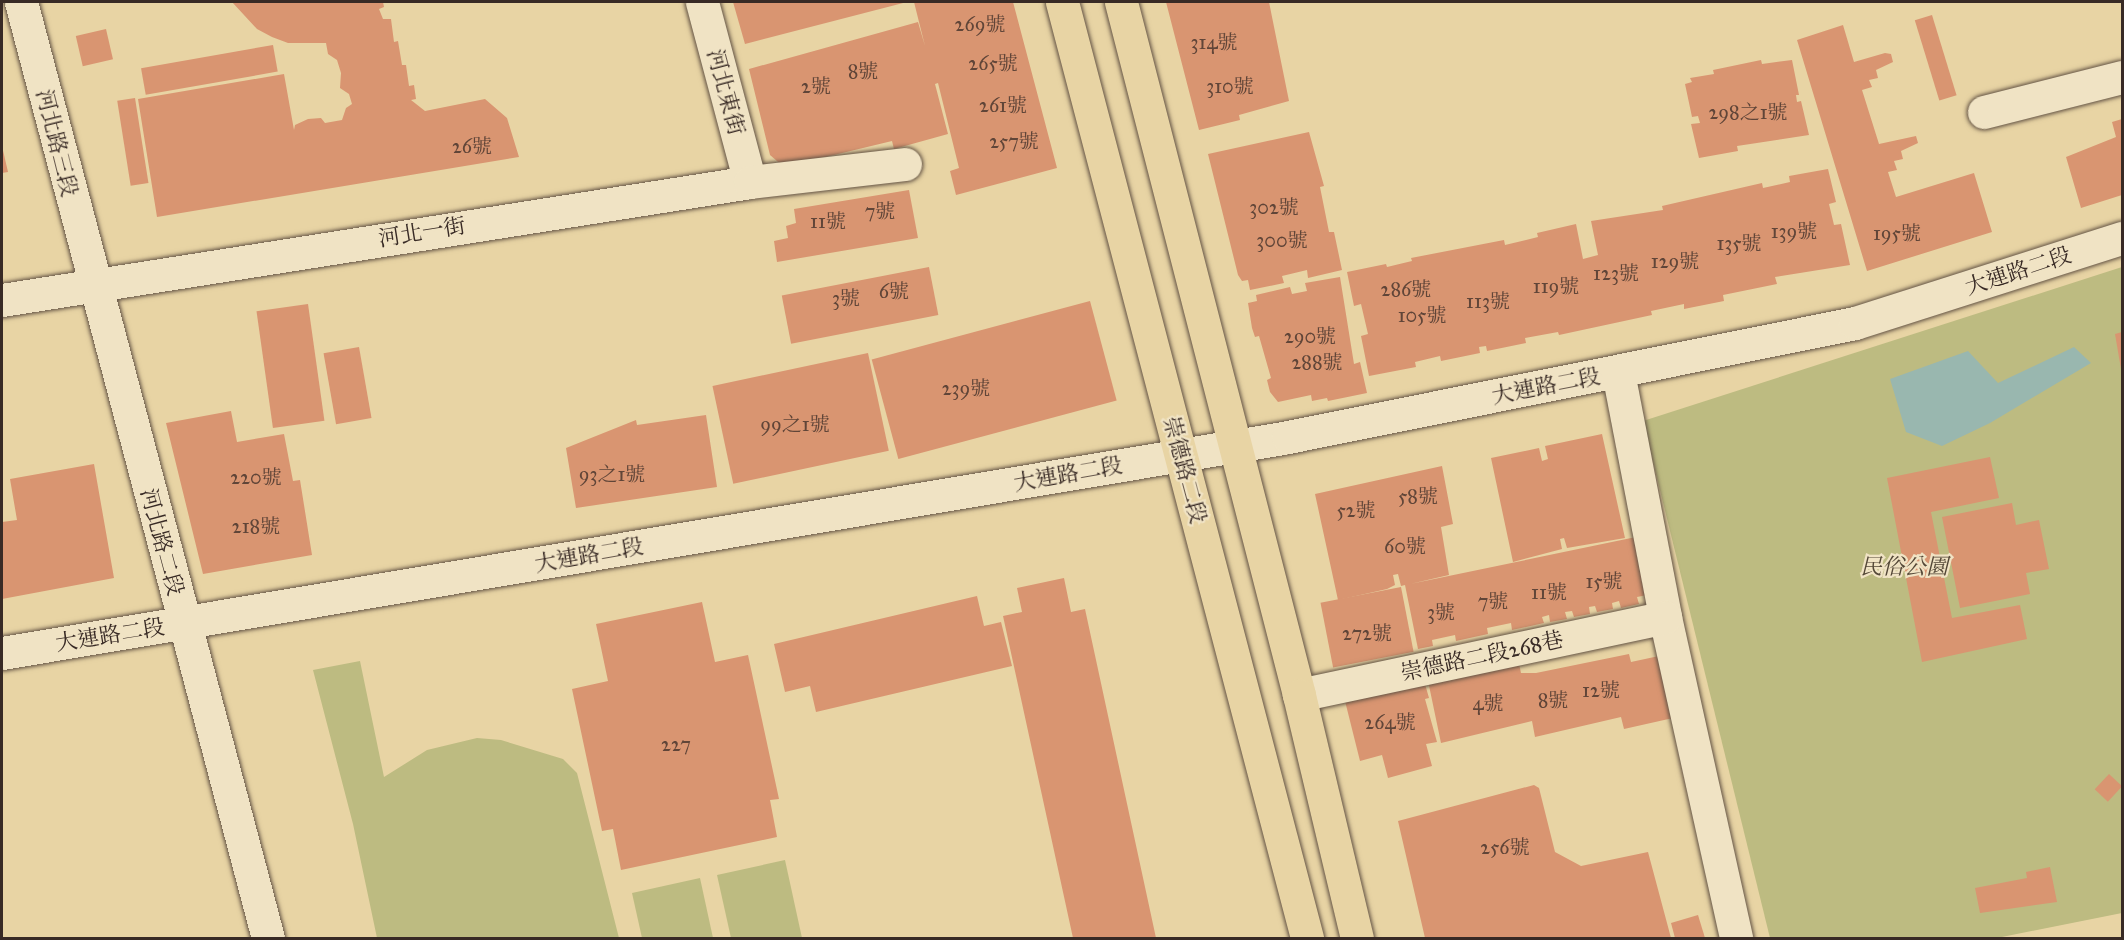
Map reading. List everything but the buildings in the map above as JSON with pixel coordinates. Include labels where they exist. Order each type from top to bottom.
[{"type":"main road","name":"崇德路二段","points":[[1062,2],[1307,939]]},
{"type":"main road","points":[[1121,2],[1299,695],[1357,939]]},
{"type":"street","name":"河北路三段","points":[[21,2],[93,284]]},
{"type":"street","name":"河北東街","points":[[702,2],[750,182]]},
{"type":"street","points":[[1984,112],[2122,77]]},
{"type":"street","name":"河北一街","points":[[2,300],[750,182],[905,164]]},
{"type":"street","name":"大連路二段","points":[[2,653],[1180,456],[1618,372],[1855,323],[2122,238]]},
{"type":"street","name":"河北路二段","points":[[93,284],[268,939]]},
{"type":"street","points":[[1618,372],[1665,617],[1736,939]]},
{"type":"street","name":"崇德路二段268巷","points":[[1299,695],[1665,617]]},
{"type":"green space","name":"民俗公園","points":[[2122,267],[2122,913],[1997,938],[1770,938],[1643,421]]},
{"type":"green space","points":[[360,661],[384,777],[427,750],[477,738],[501,740],[563,759],[577,773],[619,938],[377,938],[353,824],[313,670]]},
{"type":"green space","points":[[785,860],[802,938],[731,938],[717,875]]},
{"type":"green space","points":[[700,878],[713,938],[642,938],[632,893]]},
{"type":"water","points":[[2074,347],[2091,363],[1990,423],[1942,446],[1906,432],[1890,379],[1968,351],[1998,383]]}]
